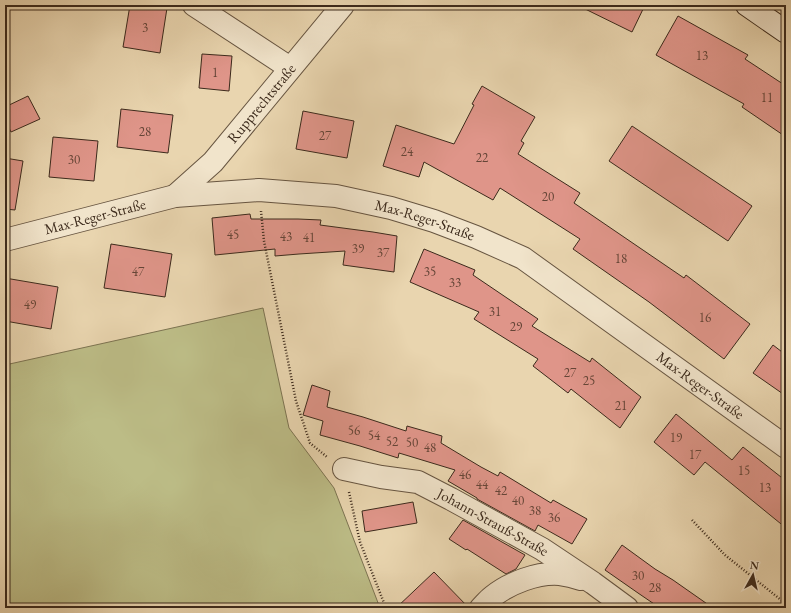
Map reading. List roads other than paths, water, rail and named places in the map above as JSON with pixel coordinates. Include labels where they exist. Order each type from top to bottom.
[{"type":"street","points":[[194,5],[290,68]]},
{"type":"street","name":"Rupprechtstraße","points":[[175,196],[213,162],[343,5]]},
{"type":"street","points":[[747,5],[786,32]]},
{"type":"street","name":"Max-Reger-Straße","points":[[5,240],[175,196],[259,190],[336,196],[391,208],[434,221],[476,237],[523,258],[786,447]]},
{"type":"street","name":"Johann-Strauß-Straße","points":[[344,469],[381,477],[418,482],[542,549],[628,608]]},
{"type":"street","points":[[481,608],[492,596],[507,587],[526,579],[541,575],[559,574],[593,583]]}]
